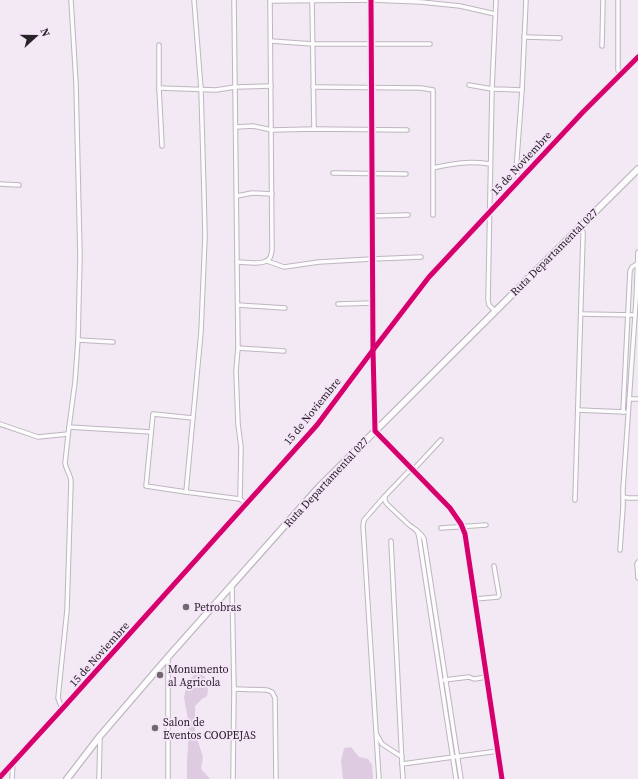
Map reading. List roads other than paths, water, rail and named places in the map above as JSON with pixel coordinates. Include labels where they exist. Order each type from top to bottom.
[{"type":"main road","name":"Ruta Departamental 027","points":[[67,779],[100,736],[168,657],[319,487],[637,171]]},
{"type":"street","points":[[64,708],[61,706],[58,698],[67,602],[71,482],[65,463],[75,382],[78,340],[80,254],[76,83],[71,0]]},
{"type":"street","points":[[186,492],[201,332],[205,237],[201,89],[194,0]]},
{"type":"street","points":[[234,0],[238,305],[238,348],[236,371],[240,447],[240,499]]},
{"type":"street","points":[[237,262],[261,263],[270,258],[272,250],[270,1],[371,0],[421,2],[460,6],[495,14]]},
{"type":"street","points":[[371,0],[372,259],[375,431],[450,508],[463,527],[502,779]]},
{"type":"street","points":[[495,311],[489,305],[488,300],[492,89],[496,0]]},
{"type":"street","points":[[520,180],[516,171],[522,90],[526,0]]},
{"type":"street","points":[[602,46],[603,0]]},
{"type":"street","points":[[618,0],[618,70],[620,75]]},
{"type":"street","points":[[312,1],[314,129]]},
{"type":"street","points":[[524,37],[560,38]]},
{"type":"street","points":[[271,41],[313,44],[430,44]]},
{"type":"street","points":[[159,45],[159,88],[162,146]]},
{"type":"street","name":"15 de Noviembre","points":[[0,777],[64,708],[317,425],[429,277],[583,112],[638,57]]},
{"type":"street","points":[[469,85],[492,89],[522,90]]},
{"type":"street","points":[[159,88],[216,90],[235,87],[271,86]]},
{"type":"street","points":[[314,87],[421,88],[433,90],[433,214]]},
{"type":"street","points":[[236,126],[254,126],[272,130],[407,130]]},
{"type":"street","points":[[433,168],[463,162],[490,164]]},
{"type":"street","points":[[333,173],[406,174]]},
{"type":"street","points":[[0,184],[19,185]]},
{"type":"street","points":[[236,196],[252,193],[272,194]]},
{"type":"street","points":[[372,216],[408,215]]},
{"type":"street","points":[[575,500],[583,236],[579,228]]},
{"type":"street","points":[[620,550],[623,507],[622,496],[637,301],[638,252]]},
{"type":"street","points":[[266,261],[284,267],[320,262],[421,257]]},
{"type":"street","points":[[623,412],[630,271],[632,267],[637,264]]},
{"type":"street","points":[[338,304],[373,303]]},
{"type":"street","points":[[238,305],[285,308]]},
{"type":"street","points":[[581,314],[635,315]]},
{"type":"street","points":[[78,340],[113,342]]},
{"type":"street","points":[[238,348],[284,351]]},
{"type":"street","points":[[629,399],[638,399]]},
{"type":"street","points":[[578,410],[628,412]]},
{"type":"street","points":[[193,418],[153,414],[146,486],[240,499],[246,504]]},
{"type":"street","points":[[0,424],[38,437],[68,434]]},
{"type":"street","points":[[69,427],[152,432]]},
{"type":"street","points":[[413,470],[441,440]]},
{"type":"street","points":[[379,779],[363,526],[364,520],[408,471],[409,466]]},
{"type":"street","points":[[385,496],[385,501],[387,504],[418,533],[455,757],[456,779]]},
{"type":"street","points":[[622,496],[628,498],[638,498]]},
{"type":"street","points":[[441,528],[486,525]]},
{"type":"street","points":[[391,541],[403,779]]},
{"type":"street","points":[[638,562],[638,578]]},
{"type":"street","points":[[475,599],[498,597],[499,595],[494,566]]},
{"type":"street","points":[[232,585],[234,689],[233,779]]},
{"type":"street","points":[[168,657],[168,779]]},
{"type":"street","points":[[443,680],[469,677],[474,679],[487,677]]},
{"type":"street","points":[[234,689],[267,690],[272,692],[275,698],[276,779]]},
{"type":"street","points":[[376,731],[378,739],[382,744],[402,757]]},
{"type":"street","points":[[99,779],[100,736]]},
{"type":"street","points":[[402,764],[498,751]]},
{"type":"street","points":[[455,757],[461,779]]},
{"type":"street","points":[[12,779],[13,763]]},
{"type":"place","name":"Petrobras","points":[[186,607]]},
{"type":"place","name":"Monumento al Agricola","points":[[160,675]]},
{"type":"place","name":"Salon de Eventos COOPEJAS","points":[[155,728]]}]
